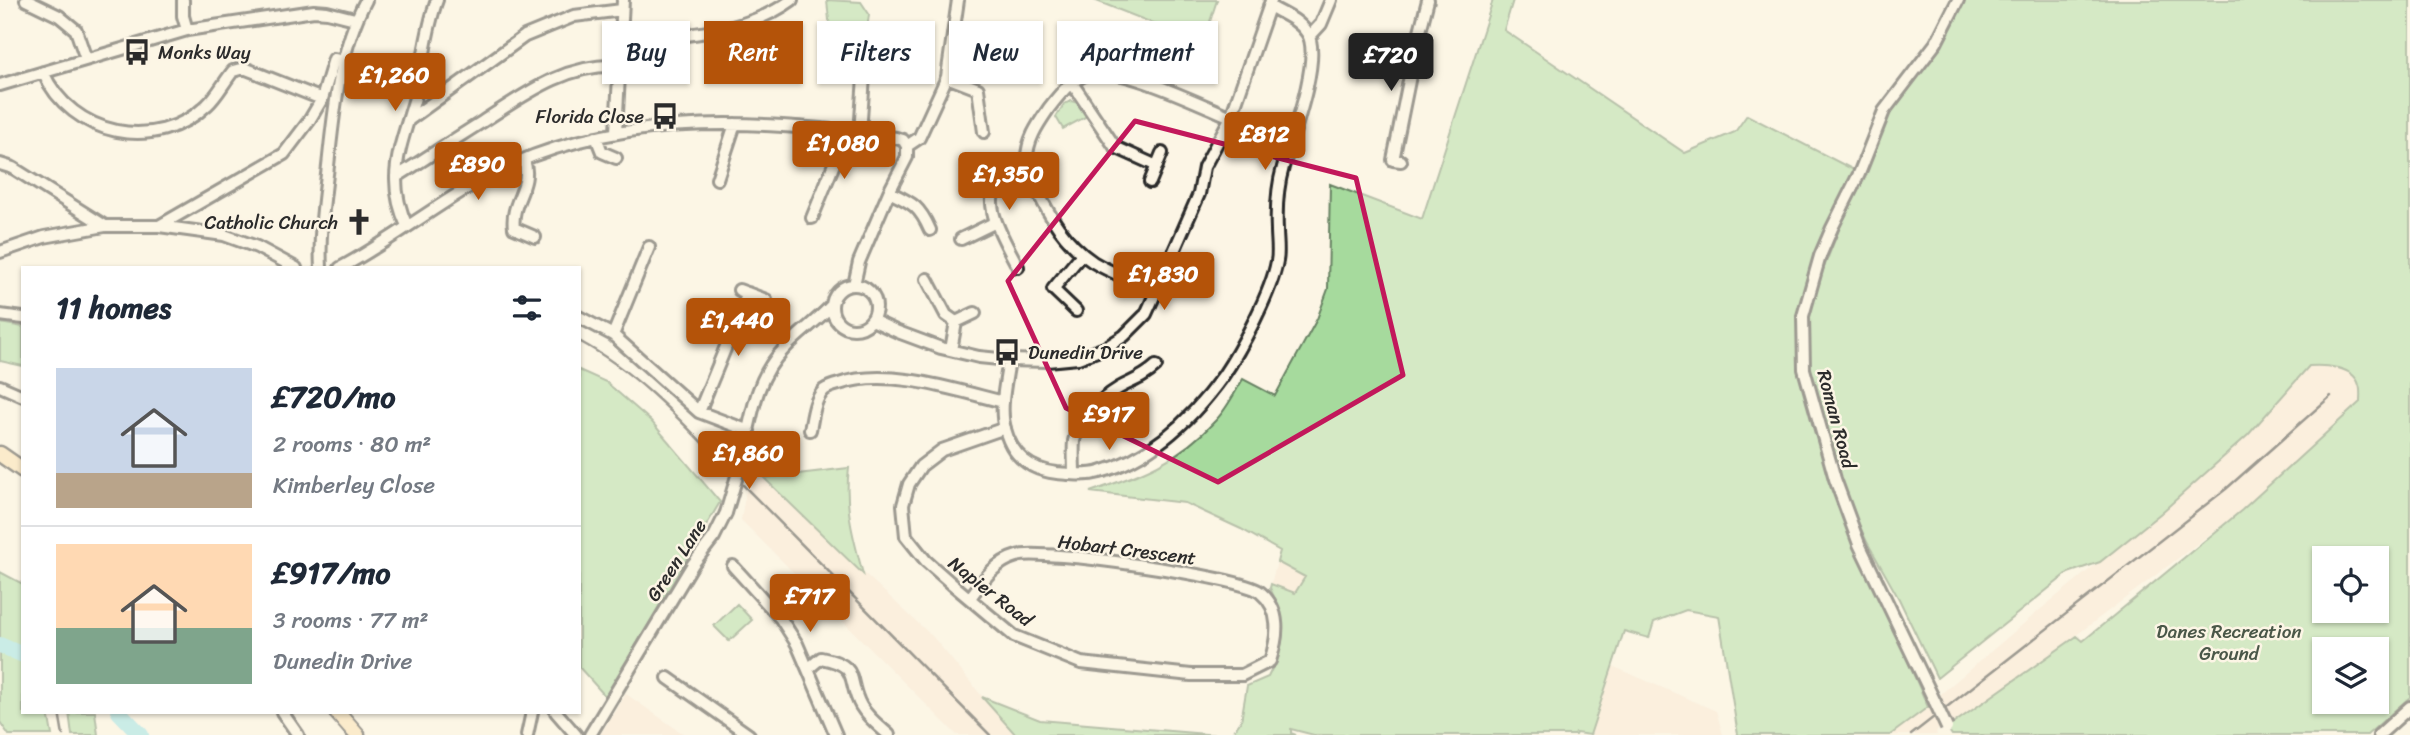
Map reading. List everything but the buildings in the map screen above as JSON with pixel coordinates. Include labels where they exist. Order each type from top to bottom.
[{"type":"main road","points":[[0,454],[21,469]]},
{"type":"main road","points":[[339,714],[357,735]]},
{"type":"street","points":[[26,0],[59,16],[76,30],[86,59]]},
{"type":"street","points":[[183,0],[183,16],[187,30]]},
{"type":"street","points":[[321,266],[322,214],[335,108],[355,19],[366,0]]},
{"type":"street","points":[[407,226],[399,209],[396,177],[430,20],[437,0]]},
{"type":"street","points":[[690,35],[731,29],[777,11],[792,0]]},
{"type":"street","points":[[907,146],[919,138],[947,77],[958,0]]},
{"type":"street","points":[[1310,36],[1321,24],[1331,0]]},
{"type":"street","points":[[1401,161],[1393,160],[1428,0]]},
{"type":"street","name":"Roman Road","points":[[1949,731],[1864,556],[1835,479],[1804,369],[1803,316],[1824,247],[1859,174],[1884,111],[1936,43],[1958,0]]},
{"type":"street","points":[[872,320],[951,350],[979,357],[1009,360],[1078,358],[1105,348],[1124,336],[1146,314],[1199,194],[1204,167],[1231,117],[1270,3],[1297,21],[1310,36],[1310,65],[1298,124],[1278,186],[1278,261],[1265,300],[1223,376],[1192,413],[1160,444],[1129,461],[1097,473],[1044,471],[1021,460],[1004,428],[1003,402],[1009,360]]},
{"type":"street","points":[[410,119],[525,36],[574,16],[622,5]]},
{"type":"street","points":[[0,85],[187,30],[314,11],[355,19]]},
{"type":"street","points":[[159,226],[284,154],[322,99],[334,59],[344,61]]},
{"type":"street","points":[[396,177],[551,80],[579,69],[602,65]]},
{"type":"street","points":[[44,72],[54,93],[79,116],[96,125],[124,133],[144,134],[165,130],[185,120],[207,105],[233,71],[239,68],[322,99]]},
{"type":"street","points":[[947,77],[978,89],[984,132]]},
{"type":"street","points":[[419,80],[422,88],[429,94],[443,94]]},
{"type":"street","points":[[616,132],[618,84]]},
{"type":"street","points":[[860,133],[864,84]]},
{"type":"street","points":[[1071,84],[1060,93],[1032,133],[1027,159],[1028,170],[1049,216],[1082,254],[1156,292]]},
{"type":"street","points":[[1073,84],[1115,147],[1157,166]]},
{"type":"street","points":[[1148,84],[1231,117]]},
{"type":"street","points":[[358,264],[407,226],[524,160],[616,132],[677,124],[775,125],[900,139],[907,146],[907,157],[888,192],[859,262],[854,285]]},
{"type":"street","points":[[717,179],[735,124]]},
{"type":"street","points":[[812,218],[846,132]]},
{"type":"street","points":[[596,137],[602,152],[616,158]]},
{"type":"street","points":[[1150,182],[1162,153]]},
{"type":"street","points":[[1018,267],[990,205],[994,188],[1002,175],[1027,159]]},
{"type":"street","points":[[524,160],[528,174],[512,216],[514,228],[535,237]]},
{"type":"street","points":[[0,164],[13,168],[105,226]]},
{"type":"street","points":[[888,192],[912,202],[921,210],[930,230]]},
{"type":"street","points":[[961,239],[996,222]]},
{"type":"street","points":[[0,251],[44,237],[105,226],[159,226],[224,235],[257,247],[292,266]]},
{"type":"street","points":[[613,335],[649,247]]},
{"type":"street","points":[[1076,311],[1054,289],[1082,254]]},
{"type":"street","points":[[927,279],[946,316],[956,322]]},
{"type":"street","points":[[854,285],[867,289],[872,294],[876,307],[872,320],[855,329],[837,321],[832,305],[838,293],[854,285]]},
{"type":"street","points":[[699,412],[743,291],[766,300]]},
{"type":"street","name":"Green Lane","points":[[590,735],[686,575],[715,537],[726,513],[742,459],[758,389],[769,368],[783,349],[811,327],[832,305]]},
{"type":"street","points":[[956,322],[975,313]]},
{"type":"street","points":[[0,315],[21,318]]},
{"type":"street","points":[[581,318],[613,335],[699,412],[749,431]]},
{"type":"street","name":"Green Lane","points":[[811,327],[837,321]]},
{"type":"street","points":[[951,350],[956,322]]},
{"type":"street","points":[[1074,474],[1074,440],[1089,413],[1107,396],[1143,378],[1156,366]]},
{"type":"street","points":[[810,430],[816,403],[825,389],[872,377],[931,385],[1003,402]]},
{"type":"street","points":[[0,386],[21,395]]},
{"type":"street","points":[[729,423],[753,412]]},
{"type":"street","name":"Napier Road","points":[[1004,428],[942,450],[921,466],[909,484],[903,505],[906,536],[926,561],[1014,636],[1081,663],[1191,676],[1242,675],[1270,661],[1277,642],[1277,621]]},
{"type":"street","name":"Hobart Crescent","points":[[970,598],[1002,561],[1020,554],[1075,557],[1231,581],[1258,590],[1269,602],[1277,621]]},
{"type":"street","points":[[733,566],[781,619],[797,644],[836,735]]},
{"type":"street","points":[[809,668],[821,658],[835,660],[847,668],[855,681],[861,706],[889,735]]},
{"type":"street","points":[[680,687],[688,676]]},
{"type":"street","points":[[668,678],[749,735]]},
{"type":"street","points":[[2379,735],[2410,708]]},
{"type":"street","points":[[283,714],[298,735]]},
{"type":"street","points":[[527,735],[532,714]]},
{"type":"street","points":[[558,714],[576,735]]},
{"type":"highlighted area","points":[[1135,121],[1356,178],[1403,375],[1218,482],[1066,408],[1008,281]]},
{"type":"shaded area","points":[[2309,366],[2333,366],[2354,375],[2359,383],[2360,402],[2242,510],[2018,679],[1947,729],[1945,724],[1936,732],[1937,735],[1890,735],[1928,707],[1930,709],[1937,704],[1935,699],[2179,497],[2248,435]]},
{"type":"shaded area","points":[[750,467],[933,637],[1014,735],[957,735],[741,520]]},
{"type":"shaded area","points":[[1277,562],[1306,577],[1295,593],[1271,584]]},
{"type":"shaded area","points":[[1612,666],[1716,711],[1723,735],[1590,735]]},
{"type":"shaded area","points":[[626,694],[685,735],[600,735]]},
{"type":"green space","points":[[827,0],[861,2],[869,14],[868,21],[829,21]]},
{"type":"green space","points":[[1094,0],[1217,0],[1210,21],[1147,21]]},
{"type":"green space","points":[[1493,0],[1513,0],[1504,30],[1685,153],[1735,132],[1747,115],[1854,170],[1820,244],[1800,319],[1802,372],[1858,548],[1928,707],[1890,735],[1738,735],[1719,616],[1686,610],[1654,622],[1649,638],[1624,631],[1590,735],[1314,735],[1291,729],[1291,733],[1296,735],[1231,735],[1241,721],[1247,686],[1268,677],[1282,642],[1282,623],[1271,584],[1295,593],[1305,577],[1277,562],[1280,551],[1185,503],[1090,492],[1142,473],[1188,446],[1220,416],[1243,379],[1275,396],[1317,319],[1328,289],[1330,184],[1422,219]]},
{"type":"green space","name":"Danes Recreation Ground","points":[[1963,0],[2410,0],[2410,697],[2367,735],[1952,735],[1947,728],[2077,636],[2083,641],[2242,510],[2360,402],[2360,391],[2356,379],[2345,370],[2309,366],[2248,435],[2161,513],[2100,562],[2068,573],[1937,678],[1836,475],[1804,369],[1808,308],[1888,115],[1930,59]]},
{"type":"green space","points":[[1071,101],[1078,103],[1089,115],[1063,129],[1056,117],[1064,104]]},
{"type":"green space","points":[[0,323],[21,327],[21,366],[0,361]]},
{"type":"green space","points":[[581,371],[606,382],[651,421],[720,502],[606,697],[581,669]]},
{"type":"green space","points":[[849,468],[849,508],[863,574],[764,478]]},
{"type":"green space","points":[[0,572],[21,583],[21,714],[48,714],[52,735],[9,735],[0,722]]},
{"type":"green space","points":[[737,604],[752,620],[729,641],[714,626]]},
{"type":"green space","points":[[982,697],[1040,720],[1218,735],[1016,735]]},
{"type":"green space","points":[[69,714],[95,714],[98,735],[72,735]]},
{"type":"waterway","points":[[0,645],[21,654]]},
{"type":"waterway","points":[[121,714],[141,735]]},
{"type":"railway","points":[[581,342],[627,372],[670,410],[990,735]]},
{"type":"railway","points":[[1911,735],[2226,489],[2331,396]]},
{"type":"railway","points":[[59,714],[63,735]]},
{"type":"place","name":"Monks Way","points":[[137,52]]},
{"type":"place","name":"Florida Close","points":[[665,116]]},
{"type":"place","name":"Catholic Church","points":[[359,222]]},
{"type":"place","name":"Dunedin Drive","points":[[1007,352]]}]
